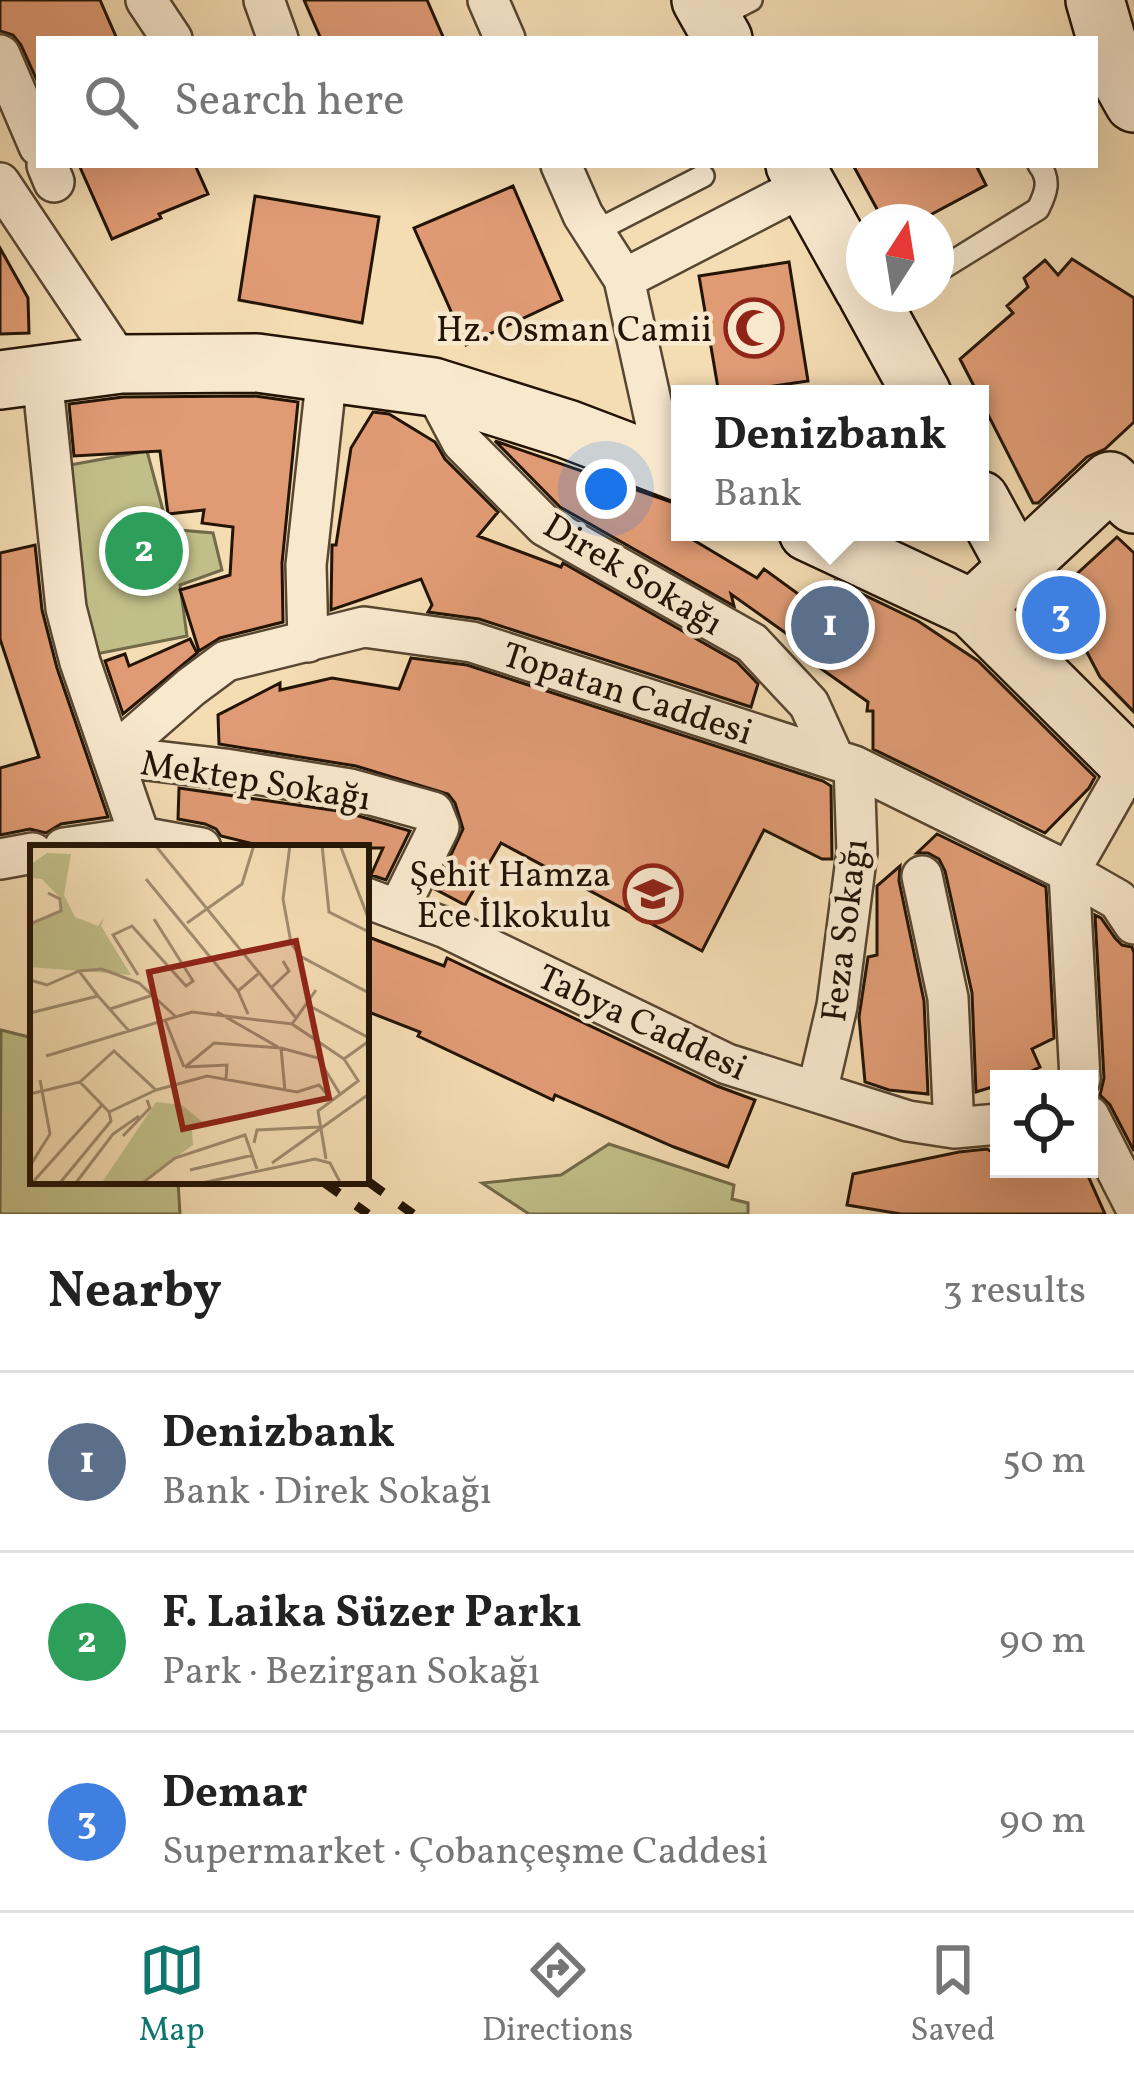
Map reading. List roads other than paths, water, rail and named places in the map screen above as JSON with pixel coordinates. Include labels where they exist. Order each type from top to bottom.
[{"type":"street","points":[[146,0],[170,36]]},
{"type":"street","points":[[264,0],[277,36]]},
{"type":"street","points":[[488,0],[504,36]]},
{"type":"street","points":[[1095,0],[1115,69],[1134,103]]},
{"type":"street","points":[[1126,0],[1134,26]]},
{"type":"street","points":[[0,55],[36,138]]},
{"type":"street","points":[[562,168],[624,279],[671,461]]},
{"type":"street","points":[[624,279],[800,175],[846,248]]},
{"type":"street","points":[[0,183],[121,364]]},
{"type":"street","points":[[884,312],[918,385]]},
{"type":"street","points":[[140,837],[66,608],[21,378],[121,364],[257,363],[433,387],[671,468]]},
{"type":"street","points":[[308,642],[306,566],[327,373]]},
{"type":"street","name":"Direk Sokağı","points":[[433,387],[462,442],[545,526],[752,643],[809,704],[844,763]]},
{"type":"street","points":[[973,609],[1126,481]]},
{"type":"street","points":[[989,517],[1017,568]]},
{"type":"street","points":[[827,541],[973,609],[1132,767],[1069,872],[1080,1070]]},
{"type":"street","name":"Topatan Caddesi","points":[[112,756],[226,662],[364,627],[472,642],[844,763],[1069,872],[1118,900],[1134,924]]},
{"type":"street","name":"Mektep Sokağı","points":[[112,756],[350,789],[434,812],[439,827],[382,904]]},
{"type":"street","name":"Feza Sokağı","points":[[817,1092],[837,1006],[857,852],[844,763]]},
{"type":"street","points":[[85,845],[140,837],[184,845]]},
{"type":"street","points":[[0,859],[30,854]]},
{"type":"street","points":[[922,875],[948,998],[954,1128]]},
{"type":"street","name":"Tabya Caddesi","points":[[382,904],[446,928],[727,1064],[908,1120],[954,1128],[990,1125]]},
{"type":"street","points":[[1098,1134],[1134,1204]]},
{"type":"lane","points":[[954,261],[1038,209],[1047,192],[1041,168]]},
{"type":"lane","points":[[594,232],[703,176]]},
{"type":"railway","points":[[369,1182],[413,1214]]},
{"type":"railway","points":[[326,1184],[368,1214]]},
{"type":"place","name":"Hz. Osman Camii","points":[[754,328]]},
{"type":"place","name":"F. Laika Süzer Parkı","points":[[144,551]]},
{"type":"place","name":"Demar","points":[[1061,615]]},
{"type":"place","name":"Denizbank","points":[[830,625]]},
{"type":"place","name":"Şehit Hamza Ece İlkokulu","points":[[653,894]]}]
